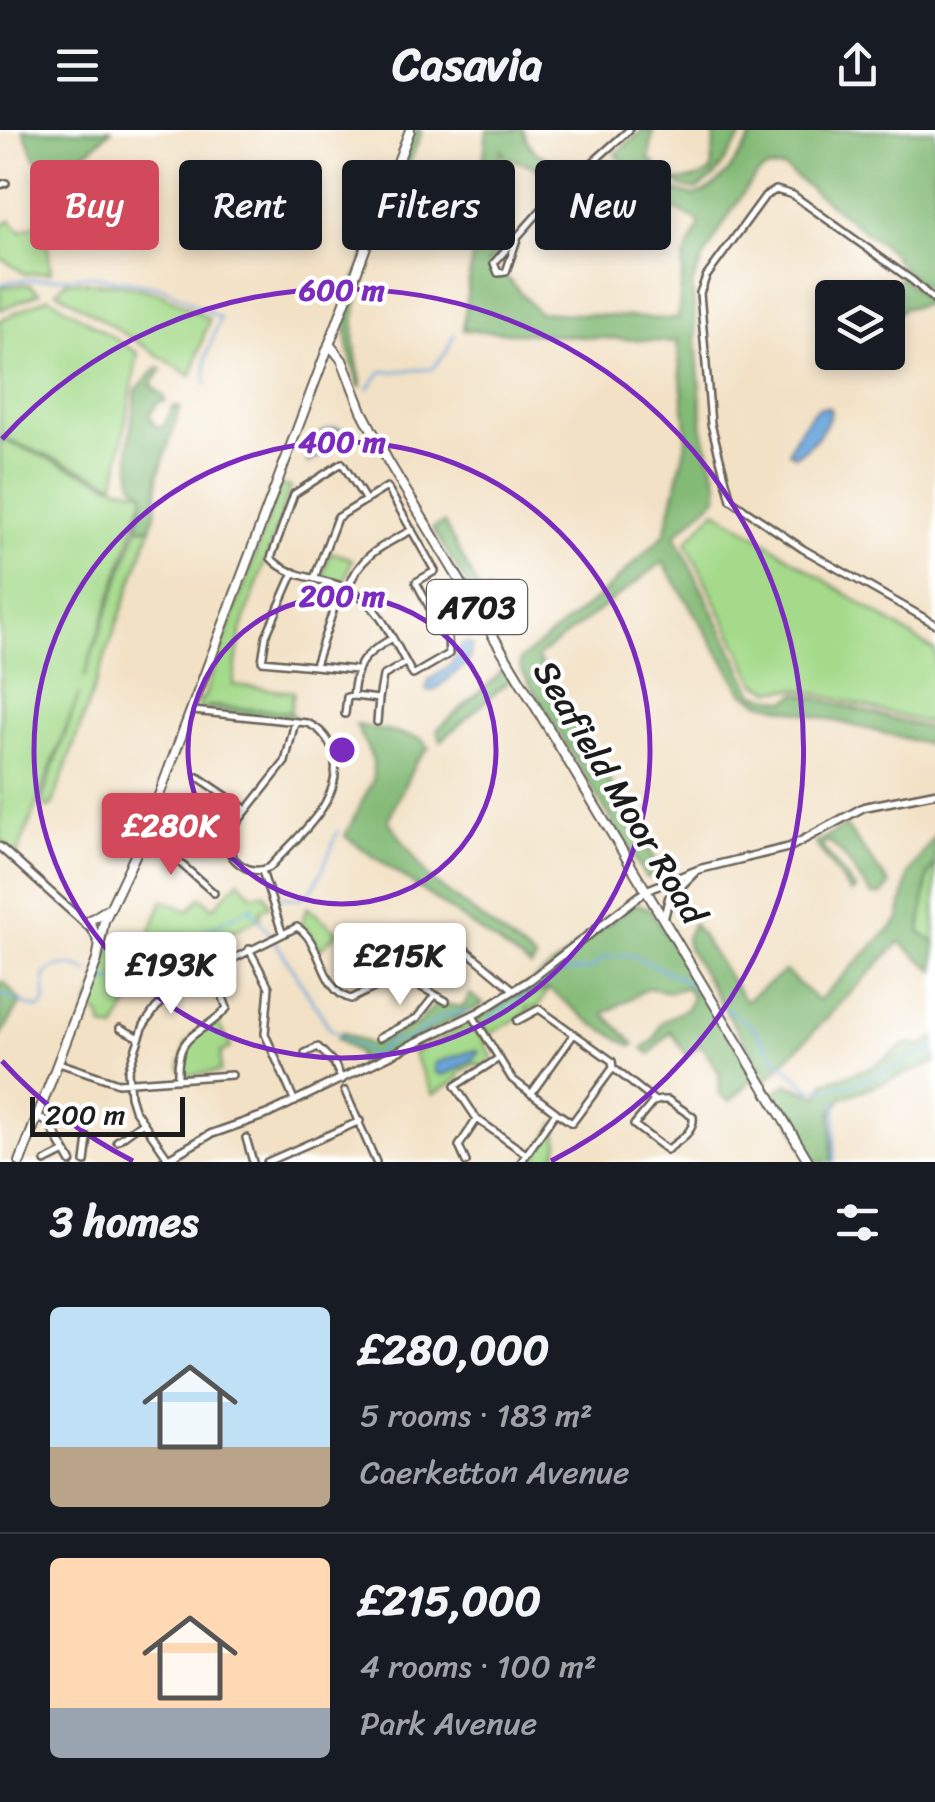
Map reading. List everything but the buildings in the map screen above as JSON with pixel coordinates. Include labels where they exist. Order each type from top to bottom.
[{"type":"main road","points":[[20,1162],[91,975],[100,946],[97,923],[112,907],[141,842],[410,130]]},
{"type":"main road","name":"Seafield Moor Road","points":[[329,344],[342,360],[388,461],[810,1162]]},
{"type":"street","points":[[518,236],[510,265],[506,272],[498,273],[494,267],[497,257],[549,201],[629,130]]},
{"type":"street","points":[[935,301],[913,280],[793,194],[776,190],[765,196],[706,276],[700,293],[711,424],[732,500],[803,550],[935,624]]},
{"type":"street","points":[[365,499],[342,463],[294,494],[272,558],[276,564],[359,595],[370,606],[412,675],[448,654],[446,624],[475,605]]},
{"type":"street","points":[[315,577],[337,518],[387,487],[434,571],[416,582],[437,622],[447,628]]},
{"type":"street","points":[[314,665],[318,646],[353,571],[361,561],[412,530]]},
{"type":"street","points":[[294,572],[266,636],[262,661],[356,670]]},
{"type":"street","points":[[353,696],[356,670],[372,650],[391,639]]},
{"type":"street","points":[[377,722],[383,676],[406,663]]},
{"type":"street","points":[[345,714],[347,697],[379,699]]},
{"type":"street","points":[[190,710],[295,722],[317,727],[335,760],[336,784],[325,804],[270,866],[262,871],[247,870],[227,850],[228,831],[285,762],[295,722]]},
{"type":"street","points":[[198,777],[247,810]]},
{"type":"street","points":[[446,1001],[408,977],[395,978],[344,998],[306,934],[297,927],[282,932],[180,985],[166,998],[138,1036],[128,1082],[134,1109],[166,1160],[212,1134],[295,1102],[472,1016],[514,990],[647,890],[700,868],[790,847],[864,808],[935,793]]},
{"type":"street","points":[[141,842],[171,855],[214,893]]},
{"type":"street","points":[[0,847],[76,915],[97,923]]},
{"type":"street","points":[[664,918],[672,894],[700,868]]},
{"type":"street","points":[[262,871],[282,932]]},
{"type":"street","points":[[249,949],[269,987],[265,1034],[295,1102]]},
{"type":"street","points":[[466,950],[514,990]]},
{"type":"street","points":[[178,1078],[184,1042],[227,1008],[212,968]]},
{"type":"street","points":[[379,1038],[417,1018],[435,995]]},
{"type":"street","points":[[517,1021],[539,1009],[612,1061],[613,1068],[655,1101],[668,1100],[693,1120],[690,1130],[667,1150],[634,1125],[655,1101]]},
{"type":"street","points":[[472,1016],[512,1079],[572,1123],[613,1068]]},
{"type":"street","points":[[120,1028],[138,1036]]},
{"type":"street","points":[[531,1094],[574,1034]]},
{"type":"street","points":[[305,1053],[326,1042]]},
{"type":"street","points":[[318,1046],[334,1063],[342,1080]]},
{"type":"street","points":[[499,1058],[455,1085],[477,1119],[526,1154]]},
{"type":"street","points":[[58,1062],[111,1081],[232,1075]]},
{"type":"street","points":[[345,1091],[376,1162]]},
{"type":"street","points":[[521,1162],[556,1112]]},
{"type":"street","points":[[38,1116],[50,1123],[71,1162]]},
{"type":"street","points":[[466,1162],[459,1146],[477,1119]]},
{"type":"street","points":[[117,1141],[142,1122]]},
{"type":"street","points":[[267,1162],[360,1122]]},
{"type":"street","points":[[84,1162],[88,1138]]},
{"type":"street","points":[[246,1138],[253,1162]]},
{"type":"street","points":[[42,1160],[65,1152]]},
{"type":"green space","points":[[23,130],[111,130],[73,160],[36,160]]},
{"type":"green space","points":[[415,130],[421,130],[411,160],[403,160]]},
{"type":"green space","points":[[487,130],[523,130],[535,152],[555,160],[535,160],[535,168],[505,158],[502,150],[500,160],[483,160]]},
{"type":"green space","points":[[643,130],[653,130],[649,160],[622,160],[615,154]]},
{"type":"green space","points":[[713,130],[746,130],[714,177],[696,190],[671,180],[711,172]]},
{"type":"green space","points":[[756,130],[935,130],[935,297],[901,267],[890,251],[784,168],[760,173],[733,208],[692,285],[703,430],[718,496],[675,535],[754,694],[787,701],[797,693],[935,730],[935,746],[759,702],[743,692],[663,562],[537,657],[661,869],[656,876],[646,878],[521,669],[520,660],[603,593],[665,534],[687,438],[677,339],[672,342],[463,330],[473,250],[498,250],[488,265],[490,270],[507,278],[538,312],[678,318],[684,258],[700,224],[671,209],[671,189],[694,196],[714,186]]},
{"type":"green space","points":[[11,220],[21,231],[30,227],[30,250],[48,250],[51,272],[25,274],[0,257],[0,228]]},
{"type":"green space","points":[[367,250],[376,250],[355,312],[362,386],[359,387],[347,338],[352,289]]},
{"type":"green space","points":[[66,281],[117,284],[160,293],[209,319],[191,376],[57,291]]},
{"type":"green space","points":[[905,281],[926,300],[926,304],[905,308]]},
{"type":"green space","points":[[28,284],[40,293],[0,310],[0,287]]},
{"type":"green space","points":[[49,297],[138,353],[115,483],[0,437],[0,320]]},
{"type":"green space","points":[[158,367],[162,369],[151,385],[165,402],[158,402],[149,416],[156,427],[163,427],[174,406],[180,408],[158,476],[151,528],[138,527],[144,492],[133,483],[129,446],[136,390]]},
{"type":"green space","points":[[0,439],[115,486],[146,492],[84,677],[138,527],[151,528],[52,806],[47,808],[42,800],[79,694],[17,855],[0,839]]},
{"type":"green space","points":[[281,485],[290,487],[241,631],[233,685],[294,692],[290,712],[209,706],[208,710],[200,709],[199,701],[203,699]]},
{"type":"green space","points":[[716,510],[935,651],[935,725],[798,689],[771,690],[756,683],[686,542]]},
{"type":"green space","points":[[444,523],[481,593],[488,590],[490,595],[479,604],[432,528]]},
{"type":"green space","points":[[331,552],[352,559],[344,584],[322,576]]},
{"type":"green space","points":[[504,663],[513,677],[441,741],[437,730],[498,676]]},
{"type":"green space","points":[[209,706],[290,712],[297,720],[208,710]]},
{"type":"green space","points":[[356,725],[420,738],[429,748],[416,761],[388,820],[429,878],[536,960],[531,967],[345,836],[373,780],[373,760]]},
{"type":"green space","points":[[846,826],[890,885],[881,895],[872,895],[845,858],[826,841],[822,847],[856,890],[851,893],[815,843]]},
{"type":"green space","points":[[935,835],[935,864],[928,875],[920,932],[935,943],[935,971],[900,942],[767,1080],[688,948],[686,938],[693,923],[745,1001],[785,971],[818,1001],[899,920],[908,875]]},
{"type":"green space","points":[[935,864],[935,943],[920,933],[928,875]]},
{"type":"green space","points":[[239,880],[252,895],[265,893],[270,906],[260,911],[261,917],[188,954],[196,970],[174,985],[159,971],[135,993],[115,1030],[103,1027],[100,1015],[88,1009],[111,944],[132,949],[137,939],[147,941],[163,900],[188,911],[201,897],[213,908]]},
{"type":"green space","points":[[635,903],[649,908],[754,1078],[730,1101],[720,1095],[719,1072],[701,1045],[687,1056],[671,1031],[650,1054],[643,1048],[655,1039],[661,1023],[688,1007],[692,997],[686,987],[671,992],[648,988],[604,1014],[635,1044],[632,1046],[592,1023],[549,989],[519,997],[516,994]]},
{"type":"green space","points":[[307,907],[338,932],[319,950],[311,933],[301,925]]},
{"type":"green space","points":[[4,982],[21,1002],[0,1038],[0,983]]},
{"type":"green space","points":[[549,988],[538,1007],[527,1008],[529,1012],[488,1035],[478,1019],[516,994],[519,997]]},
{"type":"green space","points":[[470,994],[483,1004],[361,1068],[357,1052],[337,1039],[342,1032],[372,1045],[417,1024],[437,1003],[463,1007]]},
{"type":"green space","points":[[216,1020],[231,1047],[221,1053],[220,1072],[184,1075],[180,1068],[186,1044]]},
{"type":"green space","points":[[474,1022],[493,1059],[479,1067],[476,1063],[433,1095],[413,1053]]},
{"type":"green space","points":[[935,1037],[935,1063],[842,1098],[832,1112],[832,1162],[813,1162],[774,1093],[788,1084],[819,1096],[825,1082],[872,1067],[908,1043],[924,1046]]},
{"type":"green space","points":[[555,1124],[559,1143],[553,1162],[533,1162]]},
{"type":"water","points":[[828,407],[829,417],[818,436],[801,452],[789,452],[796,434],[817,408]]},
{"type":"water","points":[[336,428],[348,431],[349,439],[308,463],[314,440]]},
{"type":"water","points":[[467,642],[472,646],[468,663],[433,691],[426,690],[429,680],[450,666]]},
{"type":"water","points":[[479,1052],[463,1066],[443,1075],[435,1072],[435,1063]]},
{"type":"waterway","points":[[0,285],[91,276],[164,288],[220,318],[206,358],[206,384]]},
{"type":"waterway","points":[[368,389],[381,372],[432,369],[447,351],[454,334]]},
{"type":"waterway","points":[[278,896],[297,898],[309,893],[338,831]]},
{"type":"waterway","points":[[94,977],[101,983],[136,974],[151,962],[172,956],[206,930],[254,906]]},
{"type":"waterway","points":[[249,908],[270,934]]},
{"type":"waterway","points":[[275,941],[331,1030],[370,1057],[391,1041],[409,1040],[443,1016],[468,1011]]},
{"type":"waterway","points":[[488,1018],[559,972],[590,970],[604,957],[632,955],[680,978],[708,999]]},
{"type":"waterway","points":[[0,995],[41,1008],[46,1002],[44,976],[48,972],[65,966],[88,972]]},
{"type":"waterway","points":[[720,1005],[753,1027],[775,1057],[810,1089],[859,1081],[935,1048]]},
{"type":"waterway","points":[[834,1162],[836,1101]]}]
